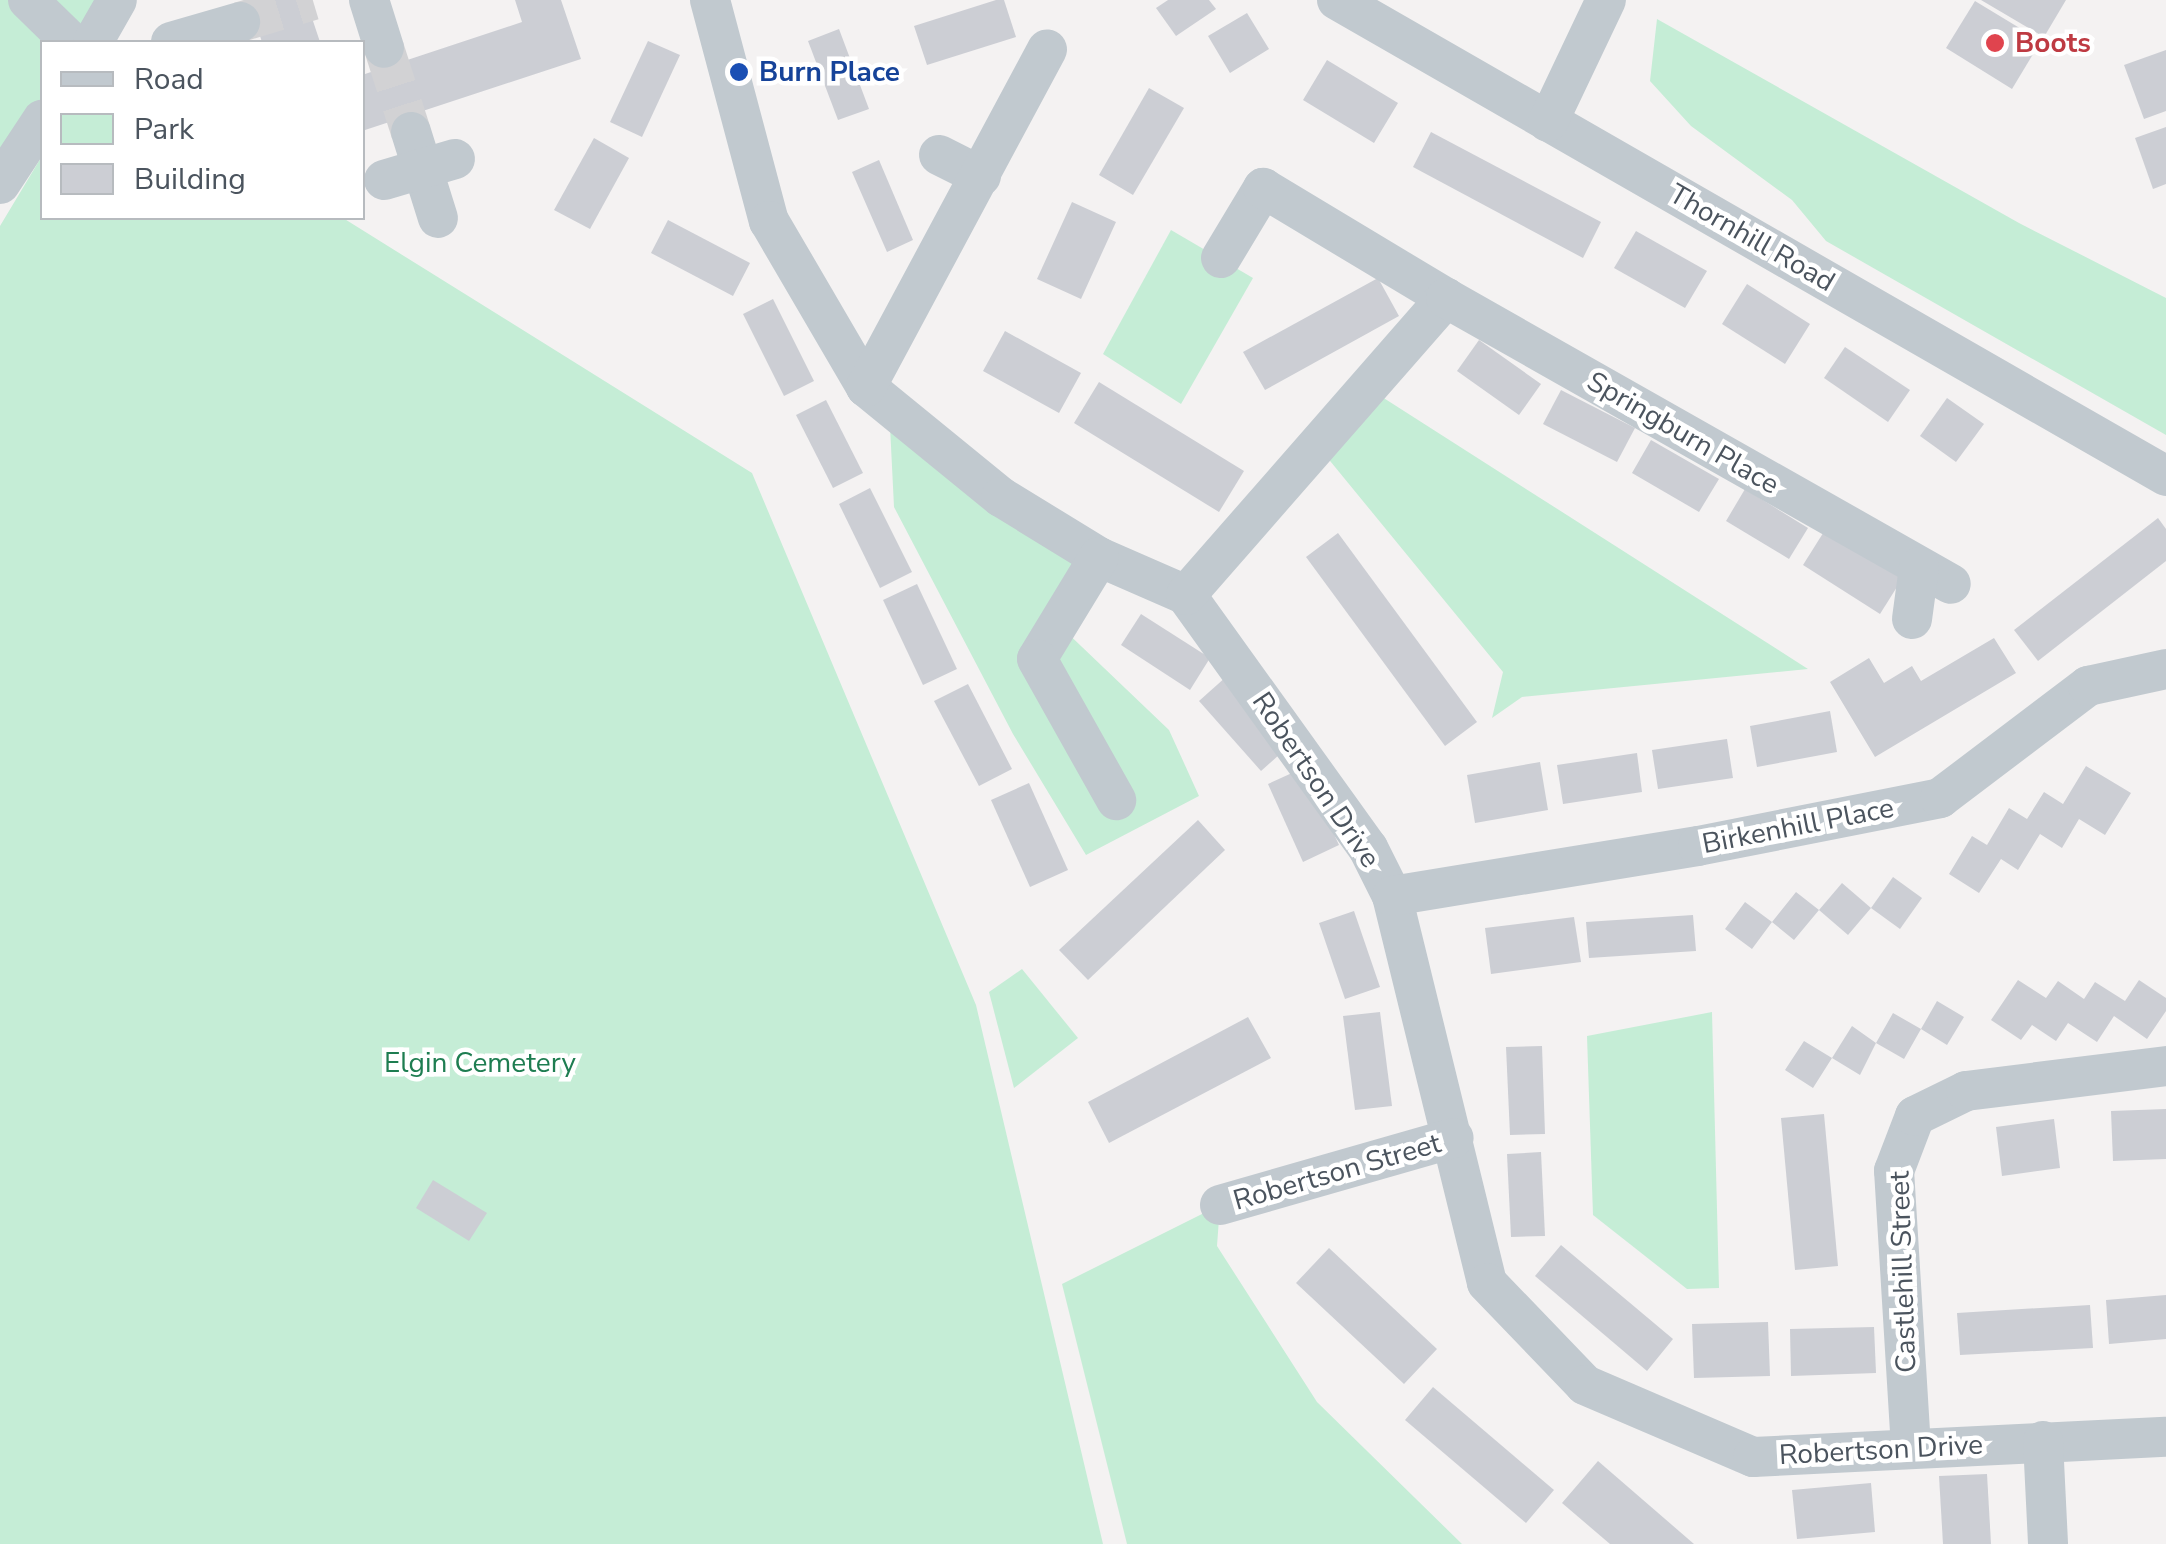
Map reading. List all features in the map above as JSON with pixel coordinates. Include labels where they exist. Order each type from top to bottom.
[{"type":"street","points":[[28,0],[70,40]]},
{"type":"street","points":[[94,40],[117,0]]},
{"type":"street","points":[[369,0],[384,48]]},
{"type":"street","points":[[710,0],[769,220],[866,387],[1001,497],[1099,558],[1186,595],[1446,298]]},
{"type":"street","name":"Thornhill Road","points":[[1337,0],[2166,476]]},
{"type":"street","points":[[1548,122],[1606,0]]},
{"type":"street","points":[[176,40],[219,23]]},
{"type":"street","points":[[866,387],[1048,49]]},
{"type":"street","points":[[0,184],[40,123]]},
{"type":"street","points":[[384,180],[429,153],[438,218]]},
{"type":"street","points":[[939,155],[981,176]]},
{"type":"street","name":"Springburn Place","points":[[1221,258],[1264,188],[1446,298],[1935,576],[1912,619]]},
{"type":"street","points":[[1099,558],[1037,659],[1116,800]]},
{"type":"street","name":"Robertson Drive","points":[[1186,595],[1368,848],[1392,896],[1487,1283],[1585,1385],[1754,1457],[2166,1436]]},
{"type":"street","name":"Birkenhill Place","points":[[1392,896],[1698,846],[1940,798],[2088,686],[2166,669]]},
{"type":"street","name":"Castlehill Street","points":[[1912,1448],[1894,1170],[1916,1116],[1966,1091],[2166,1066]]},
{"type":"street","name":"Robertson Street","points":[[1220,1205],[1454,1138]]},
{"type":"street","points":[[2043,1441],[2048,1544]]},
{"type":"green space","points":[[0,0],[117,0],[94,40],[40,40],[40,123],[0,184]]},
{"type":"green space","points":[[1657,19],[2019,223],[2166,298],[2166,435],[1826,241],[1792,200],[1691,126],[1650,81]]},
{"type":"green space","name":"Elgin Cemetery","points":[[40,159],[40,220],[346,220],[752,473],[976,1005],[1103,1544],[0,1544],[0,226]]},
{"type":"green space","points":[[1171,230],[1253,278],[1181,404],[1103,354]]},
{"type":"green space","points":[[1368,388],[1808,669],[1522,697],[1492,718],[1503,672],[1317,445]]},
{"type":"green space","points":[[889,406],[1099,557],[1059,625],[1169,730],[1199,796],[1086,855],[1013,734],[894,507]]},
{"type":"green space","points":[[1022,969],[1078,1038],[1014,1088],[989,992]]},
{"type":"green space","points":[[1712,1012],[1719,1288],[1687,1289],[1593,1215],[1587,1036]]},
{"type":"green space","points":[[1220,1205],[1217,1246],[1317,1402],[1462,1544],[1127,1544],[1062,1284]]},
{"type":"building","points":[[248,0],[306,0],[319,40],[261,40]]},
{"type":"building","points":[[515,0],[561,0],[581,59],[365,130],[365,74],[522,22]]},
{"type":"building","points":[[1004,0],[1016,37],[927,65],[914,26]]},
{"type":"building","points":[[1168,0],[1209,0],[1216,9],[1176,36],[1156,8]]},
{"type":"building","points":[[1981,0],[2066,0],[2044,37]]},
{"type":"building","name":"Boots","points":[[1975,1],[2041,41],[2012,89],[1946,48]]},
{"type":"building","points":[[1247,13],[1269,49],[1230,73],[1208,36]]},
{"type":"building","points":[[839,29],[869,109],[838,120],[808,41]]},
{"type":"building","points":[[648,41],[680,55],[642,137],[610,122]]},
{"type":"building","points":[[2166,50],[2166,111],[2144,119],[2124,65]]},
{"type":"building","points":[[1327,60],[1398,103],[1374,143],[1303,100]]},
{"type":"building","points":[[1149,88],[1184,108],[1133,195],[1099,175]]},
{"type":"building","points":[[2166,127],[2166,184],[2153,189],[2135,138]]},
{"type":"building","points":[[1431,132],[1601,222],[1583,258],[1413,167]]},
{"type":"building","points":[[594,138],[629,158],[590,229],[554,210]]},
{"type":"building","points":[[879,160],[913,240],[887,252],[852,172]]},
{"type":"building","points":[[1072,202],[1116,222],[1081,299],[1037,279]]},
{"type":"building","points":[[668,220],[750,263],[733,296],[651,253]]},
{"type":"building","points":[[1636,231],[1707,271],[1685,308],[1614,268]]},
{"type":"building","points":[[1378,278],[1399,316],[1265,390],[1243,352]]},
{"type":"building","points":[[1747,284],[1810,324],[1785,364],[1722,324]]},
{"type":"building","points":[[773,299],[814,381],[784,396],[743,314]]},
{"type":"building","points":[[1005,331],[1081,373],[1059,413],[983,371]]},
{"type":"building","points":[[1479,340],[1541,384],[1519,415],[1457,371]]},
{"type":"building","points":[[1845,347],[1910,390],[1888,422],[1824,378]]},
{"type":"building","points":[[1099,382],[1244,471],[1219,512],[1074,423]]},
{"type":"building","points":[[1561,390],[1635,428],[1617,462],[1543,424]]},
{"type":"building","points":[[1947,398],[1984,424],[1956,462],[1920,436]]},
{"type":"building","points":[[826,400],[863,473],[833,488],[796,415]]},
{"type":"building","points":[[1651,440],[1719,479],[1699,512],[1632,473]]},
{"type":"building","points":[[870,488],[912,572],[880,588],[839,504]]},
{"type":"building","points":[[1745,489],[1808,528],[1789,559],[1726,521]]},
{"type":"building","points":[[2158,518],[2166,529],[2166,561],[2038,661],[2014,630]]},
{"type":"building","points":[[1825,530],[1902,579],[1880,614],[1803,565]]},
{"type":"building","points":[[1338,533],[1477,722],[1445,746],[1306,557]]},
{"type":"building","points":[[917,584],[957,669],[923,685],[883,600]]},
{"type":"building","points":[[1141,614],[1210,658],[1190,690],[1121,645]]},
{"type":"building","points":[[1994,638],[2016,673],[1875,757],[1830,682],[1869,658],[1884,683],[1912,666],[1921,681]]},
{"type":"building","points":[[1227,676],[1289,746],[1261,771],[1199,701]]},
{"type":"building","points":[[968,684],[1012,769],[979,786],[934,701]]},
{"type":"building","points":[[1830,711],[1837,752],[1757,767],[1750,726]]},
{"type":"building","points":[[1727,739],[1733,778],[1658,789],[1652,750]]},
{"type":"building","points":[[1637,753],[1642,792],[1563,804],[1557,765]]},
{"type":"building","points":[[1540,762],[1548,810],[1475,823],[1467,775]]},
{"type":"building","points":[[2086,766],[2131,793],[2105,835],[2079,819],[2062,848],[2040,834],[2018,870],[2001,859],[1979,893],[1949,874],[1972,836],[1987,845],[2009,808],[2027,819],[2044,792],[2063,804]]},
{"type":"building","points":[[1303,768],[1339,845],[1303,862],[1268,784]]},
{"type":"building","points":[[1029,783],[1068,870],[1030,887],[991,800]]},
{"type":"building","points":[[1198,820],[1225,850],[1088,980],[1059,950]]},
{"type":"building","points":[[1893,877],[1922,898],[1900,929],[1871,908]]},
{"type":"building","points":[[1842,883],[1871,908],[1848,935],[1819,910]]},
{"type":"building","points":[[1796,892],[1819,910],[1794,940],[1772,922]]},
{"type":"building","points":[[1745,902],[1772,922],[1752,949],[1725,929]]},
{"type":"building","points":[[1354,911],[1380,987],[1345,999],[1319,923]]},
{"type":"building","points":[[1693,915],[1696,951],[1589,958],[1586,922]]},
{"type":"building","points":[[1574,917],[1581,962],[1491,974],[1485,928]]},
{"type":"building","points":[[2018,980],[2046,998],[2058,981],[2084,999],[2095,982],[2125,1001],[2139,980],[2166,998],[2166,1011],[2147,1039],[2114,1016],[2097,1042],[2068,1023],[2056,1041],[2032,1025],[2021,1040],[1991,1020]]},
{"type":"building","points":[[1937,1001],[1964,1017],[1947,1045],[1921,1029]]},
{"type":"building","points":[[1380,1012],[1392,1106],[1355,1110],[1343,1016]]},
{"type":"building","points":[[1893,1013],[1921,1029],[1904,1059],[1876,1043]]},
{"type":"building","points":[[1248,1017],[1271,1058],[1109,1143],[1088,1102]]},
{"type":"building","points":[[1852,1026],[1876,1043],[1860,1075],[1832,1058]]},
{"type":"building","points":[[1804,1041],[1832,1058],[1813,1088],[1785,1070]]},
{"type":"building","points":[[1542,1046],[1545,1134],[1510,1135],[1506,1047]]},
{"type":"building","points":[[2166,1109],[2166,1159],[2113,1161],[2111,1111]]},
{"type":"building","points":[[1824,1114],[1838,1266],[1795,1270],[1781,1118]]},
{"type":"building","points":[[2054,1119],[2060,1168],[2002,1176],[1996,1127]]},
{"type":"building","points":[[1541,1152],[1545,1236],[1511,1237],[1507,1154]]},
{"type":"building","points":[[433,1180],[487,1213],[469,1241],[416,1208]]},
{"type":"building","points":[[1561,1245],[1673,1339],[1647,1371],[1535,1276]]},
{"type":"building","points":[[1329,1248],[1437,1349],[1404,1384],[1296,1283]]},
{"type":"building","points":[[2166,1295],[2166,1339],[2109,1344],[2106,1300]]},
{"type":"building","points":[[2090,1305],[2093,1348],[1960,1355],[1957,1313]]},
{"type":"building","points":[[1768,1322],[1770,1376],[1694,1378],[1692,1324]]},
{"type":"building","points":[[1874,1327],[1876,1373],[1791,1376],[1790,1329]]},
{"type":"building","points":[[1433,1387],[1554,1490],[1526,1523],[1405,1420]]},
{"type":"building","points":[[1598,1461],[1694,1544],[1610,1544],[1562,1503]]},
{"type":"building","points":[[1987,1474],[1991,1544],[1943,1544],[1939,1476]]},
{"type":"building","points":[[1871,1483],[1875,1532],[1797,1539],[1792,1490]]},
{"type":"tunnel","points":[[240,22],[313,0]]},
{"type":"tunnel","points":[[384,48],[411,132]]},
{"type":"place","name":"Boots","points":[[1995,43]]},
{"type":"place","name":"Burn Place","points":[[739,72]]}]
